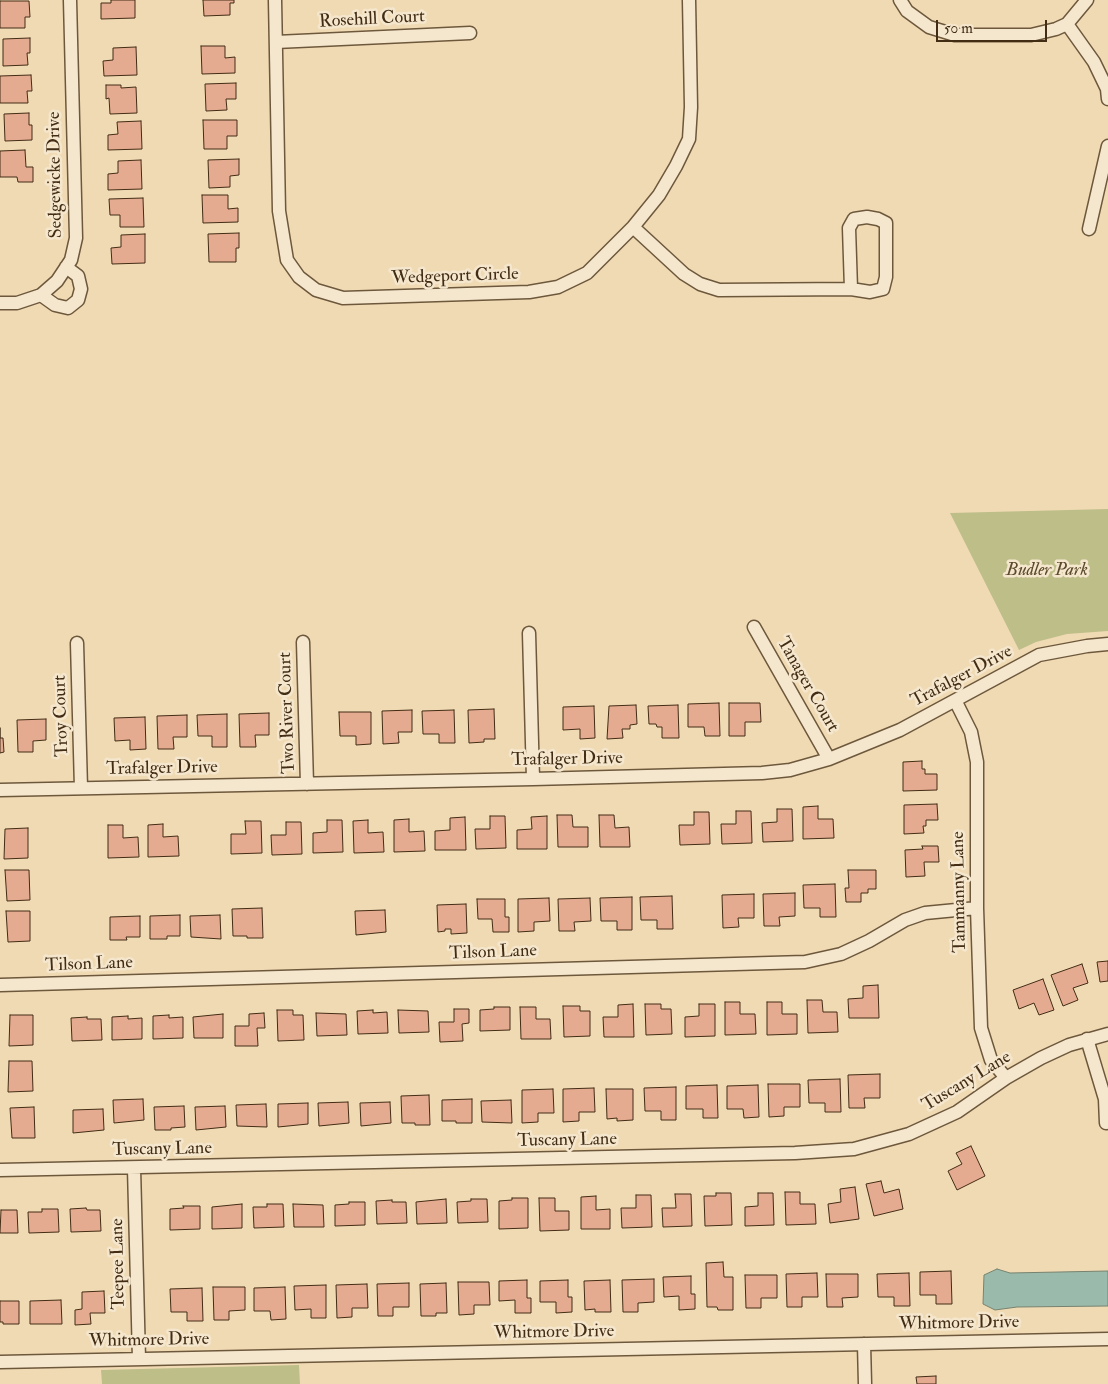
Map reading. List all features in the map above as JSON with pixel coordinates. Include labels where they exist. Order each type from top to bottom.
[{"type":"street","name":"Sedgewicke Drive","points":[[0,303],[17,303],[41,295],[57,281],[71,260],[76,238],[70,0]]},
{"type":"street","name":"Wedgeport Circle","points":[[275,0],[279,211],[287,260],[298,277],[316,290],[343,298],[529,292],[558,287],[587,273],[633,226],[659,195],[689,139],[691,107],[688,0]]},
{"type":"street","points":[[900,0],[906,11],[929,27],[955,35],[1032,35],[1056,29],[1067,24],[1086,0]]},
{"type":"street","points":[[1067,24],[1094,62],[1107,89],[1108,98]]},
{"type":"street","name":"Rosehill Court","points":[[276,42],[470,33]]},
{"type":"street","points":[[1089,230],[1108,146]]},
{"type":"street","points":[[633,226],[684,274],[700,284],[719,290],[851,289],[870,292],[883,289],[886,277],[886,223],[878,218],[854,218],[849,228],[851,289]]},
{"type":"street","points":[[41,295],[55,305],[68,308],[78,300],[81,289],[78,276],[66,268]]},
{"type":"street","name":"Tanager Court","points":[[754,627],[829,759]]},
{"type":"street","points":[[529,633],[533,779]]},
{"type":"street","name":"Two River Court","points":[[303,642],[307,784]]},
{"type":"street","name":"Troy Court","points":[[77,643],[81,788]]},
{"type":"street","name":"Trafalger Drive","points":[[0,790],[533,779],[762,773],[790,770],[829,759],[900,730],[956,702],[1040,655],[1108,644]]},
{"type":"street","name":"Tammanny Lane","points":[[956,702],[971,732],[977,762],[977,908],[981,1028],[991,1060],[1006,1078]]},
{"type":"street","name":"Tilson Lane","points":[[0,985],[805,962],[841,954],[869,941],[905,920],[925,914],[977,908]]},
{"type":"street","name":"Tuscany Lane","points":[[0,1170],[795,1153],[854,1148],[909,1134],[957,1112],[1006,1078],[1041,1058],[1069,1045],[1108,1034]]},
{"type":"street","points":[[1087,1039],[1105,1099],[1106,1123]]},
{"type":"street","name":"Teepee Lane","points":[[134,1168],[139,1359]]},
{"type":"street","name":"Whitmore Drive","points":[[0,1362],[1108,1339]]},
{"type":"street","points":[[864,1344],[865,1384]]},
{"type":"green space","name":"Budler Park","points":[[1108,509],[1108,631],[1067,634],[1036,642],[1019,650],[950,513]]},
{"type":"green space","points":[[299,1365],[300,1384],[102,1384],[101,1370]]},
{"type":"shaded area","points":[[997,1269],[1010,1273],[1108,1271],[1108,1306],[1017,1307],[995,1310],[983,1304],[984,1275]]},
{"type":"building","points":[[111,0],[135,0],[135,18],[101,19],[101,3],[111,3]]},
{"type":"building","points":[[203,0],[234,0],[234,3],[230,3],[230,15],[204,16]]},
{"type":"building","points":[[0,1],[29,1],[30,17],[25,17],[25,28],[0,28]]},
{"type":"building","points":[[30,38],[30,53],[27,53],[28,65],[3,66],[3,39]]},
{"type":"building","points":[[201,46],[225,46],[225,58],[235,57],[235,73],[202,74]]},
{"type":"building","points":[[136,47],[137,75],[104,76],[103,61],[113,60],[113,48]]},
{"type":"building","points":[[31,75],[32,91],[27,91],[28,103],[0,103],[0,76]]},
{"type":"building","points":[[236,83],[236,99],[226,99],[227,110],[206,111],[205,84]]},
{"type":"building","points":[[106,85],[121,85],[121,88],[136,87],[137,113],[110,114],[109,98],[106,99]]},
{"type":"building","points":[[29,113],[29,125],[32,125],[32,140],[5,141],[4,114]]},
{"type":"building","points":[[203,120],[237,120],[237,136],[227,136],[227,149],[204,149]]},
{"type":"building","points":[[141,121],[142,149],[108,150],[108,135],[118,134],[117,122]]},
{"type":"building","points":[[25,150],[26,167],[33,167],[33,182],[18,182],[17,177],[0,177],[0,151]]},
{"type":"building","points":[[239,159],[239,175],[230,176],[230,187],[209,188],[208,160]]},
{"type":"building","points":[[141,160],[142,189],[108,190],[108,174],[118,173],[118,161]]},
{"type":"building","points":[[202,195],[228,195],[228,209],[238,208],[238,222],[203,223]]},
{"type":"building","points":[[143,198],[144,227],[120,227],[120,215],[110,215],[109,199]]},
{"type":"building","points":[[239,233],[239,248],[236,248],[236,262],[209,262],[208,234]]},
{"type":"building","points":[[145,234],[145,263],[112,264],[111,248],[121,247],[121,235]]},
{"type":"building","points":[[719,703],[720,736],[705,736],[704,727],[688,727],[688,704]]},
{"type":"building","points":[[729,703],[760,703],[761,722],[745,722],[745,736],[729,736]]},
{"type":"building","points":[[636,705],[637,724],[630,725],[630,729],[622,729],[623,738],[607,739],[609,706]]},
{"type":"building","points":[[678,705],[679,738],[662,738],[662,727],[657,727],[656,724],[649,724],[648,706]]},
{"type":"building","points":[[594,706],[595,738],[580,739],[580,729],[563,730],[563,707]]},
{"type":"building","points":[[494,709],[495,739],[484,739],[484,742],[469,743],[468,710]]},
{"type":"building","points":[[412,710],[412,732],[398,732],[399,743],[383,744],[382,711]]},
{"type":"building","points":[[454,710],[455,743],[439,743],[439,734],[423,734],[422,711]]},
{"type":"building","points":[[339,712],[371,712],[371,744],[356,745],[356,736],[340,736]]},
{"type":"building","points":[[269,713],[269,735],[255,735],[256,747],[240,747],[239,714]]},
{"type":"building","points":[[227,714],[227,747],[212,747],[212,736],[198,736],[197,715]]},
{"type":"building","points":[[187,715],[187,737],[173,737],[174,749],[158,749],[157,716]]},
{"type":"building","points":[[145,717],[146,749],[130,750],[130,740],[115,741],[114,718]]},
{"type":"building","points":[[46,719],[46,740],[33,741],[33,752],[18,752],[17,720]]},
{"type":"building","points":[[0,738],[3,738],[4,752],[0,753]]},
{"type":"building","points":[[922,761],[922,769],[925,769],[925,774],[937,774],[937,790],[903,791],[903,762]]},
{"type":"building","points":[[937,804],[938,820],[926,820],[926,826],[923,826],[924,833],[904,834],[904,805]]},
{"type":"building","points":[[818,806],[818,819],[833,819],[834,838],[803,839],[803,807]]},
{"type":"building","points":[[777,809],[792,809],[793,841],[763,842],[762,823],[777,822]]},
{"type":"building","points":[[736,811],[751,811],[752,843],[722,844],[721,824],[736,824]]},
{"type":"building","points":[[694,812],[709,812],[710,844],[680,845],[679,825],[694,825]]},
{"type":"building","points":[[557,815],[572,815],[573,827],[588,827],[588,847],[558,847]]},
{"type":"building","points":[[599,815],[614,815],[615,828],[629,827],[630,847],[600,847]]},
{"type":"building","points":[[490,816],[505,816],[506,848],[476,849],[475,829],[490,829]]},
{"type":"building","points":[[547,816],[547,849],[517,849],[517,830],[532,829],[531,817]]},
{"type":"building","points":[[465,817],[466,850],[435,850],[435,831],[450,830],[450,818]]},
{"type":"building","points":[[409,819],[409,832],[424,831],[425,851],[394,852],[394,820]]},
{"type":"building","points":[[327,820],[342,820],[343,852],[313,853],[313,833],[327,832]]},
{"type":"building","points":[[368,820],[368,833],[383,832],[384,852],[354,853],[353,821]]},
{"type":"building","points":[[245,821],[261,821],[262,853],[231,854],[231,834],[246,834]]},
{"type":"building","points":[[286,822],[301,822],[302,854],[272,855],[271,835],[286,835]]},
{"type":"building","points":[[163,824],[163,837],[178,836],[179,856],[148,857],[148,825]]},
{"type":"building","points":[[108,825],[123,825],[123,838],[138,837],[139,857],[108,858]]},
{"type":"building","points":[[28,828],[28,858],[4,859],[5,829]]},
{"type":"building","points":[[922,846],[938,846],[939,862],[924,862],[925,876],[906,877],[905,850],[923,849]]},
{"type":"building","points":[[5,870],[29,870],[30,900],[7,901]]},
{"type":"building","points":[[848,870],[876,870],[876,889],[868,889],[868,893],[861,893],[861,902],[846,902],[845,888],[849,888]]},
{"type":"building","points":[[835,884],[836,917],[820,917],[820,908],[804,908],[803,885]]},
{"type":"building","points":[[795,893],[795,916],[779,917],[780,926],[764,926],[763,894]]},
{"type":"building","points":[[754,894],[754,918],[738,918],[739,927],[723,928],[722,895]]},
{"type":"building","points":[[672,896],[673,929],[657,929],[657,920],[641,920],[640,897]]},
{"type":"building","points":[[632,897],[632,930],[617,930],[617,921],[601,921],[600,898]]},
{"type":"building","points":[[549,898],[550,921],[534,922],[534,931],[518,932],[518,899]]},
{"type":"building","points":[[590,898],[591,921],[574,922],[575,931],[559,931],[558,899]]},
{"type":"building","points":[[477,899],[505,899],[505,917],[509,917],[509,932],[493,932],[492,919],[478,919]]},
{"type":"building","points":[[466,904],[467,933],[451,934],[451,929],[438,932],[437,905]]},
{"type":"building","points":[[262,908],[263,938],[233,936],[232,909]]},
{"type":"building","points":[[385,910],[386,932],[356,935],[355,911]]},
{"type":"building","points":[[6,911],[30,911],[30,941],[8,942]]},
{"type":"building","points":[[180,915],[180,936],[167,936],[167,939],[150,939],[150,916]]},
{"type":"building","points":[[220,915],[221,939],[191,937],[190,916]]},
{"type":"building","points":[[140,916],[140,937],[126,937],[127,940],[110,940],[110,917]]},
{"type":"building","points":[[1108,961],[1108,981],[1100,982],[1097,962]]},
{"type":"building","points":[[1082,964],[1088,983],[1073,988],[1078,1000],[1063,1006],[1051,975]]},
{"type":"building","points":[[1043,979],[1054,1010],[1039,1015],[1034,1003],[1019,1009],[1013,990]]},
{"type":"building","points":[[878,985],[879,1018],[849,1018],[848,999],[863,998],[863,986]]},
{"type":"building","points":[[807,1000],[822,1000],[823,1012],[837,1012],[838,1032],[808,1033]]},
{"type":"building","points":[[725,1002],[740,1002],[740,1014],[755,1014],[756,1034],[725,1035]]},
{"type":"building","points":[[767,1002],[782,1002],[782,1014],[797,1014],[797,1034],[767,1035]]},
{"type":"building","points":[[633,1004],[634,1037],[604,1037],[603,1017],[618,1017],[618,1005]]},
{"type":"building","points":[[645,1004],[661,1004],[661,1009],[671,1009],[672,1034],[646,1035]]},
{"type":"building","points":[[699,1004],[715,1004],[715,1036],[685,1037],[685,1017],[699,1016]]},
{"type":"building","points":[[563,1006],[580,1006],[580,1011],[590,1011],[590,1036],[564,1037]]},
{"type":"building","points":[[494,1007],[510,1007],[510,1030],[480,1031],[480,1010],[494,1009]]},
{"type":"building","points":[[520,1007],[536,1007],[536,1019],[550,1019],[551,1039],[521,1039]]},
{"type":"building","points":[[454,1009],[469,1009],[469,1023],[462,1024],[463,1041],[440,1042],[439,1022],[454,1022]]},
{"type":"building","points":[[277,1010],[293,1010],[293,1015],[303,1015],[304,1040],[278,1041]]},
{"type":"building","points":[[373,1010],[373,1013],[387,1012],[388,1033],[358,1034],[357,1011]]},
{"type":"building","points":[[398,1010],[428,1011],[429,1032],[399,1033]]},
{"type":"building","points":[[264,1013],[265,1028],[257,1028],[258,1046],[235,1046],[235,1026],[249,1026],[249,1014]]},
{"type":"building","points":[[316,1013],[346,1014],[347,1035],[317,1036]]},
{"type":"building","points":[[223,1014],[223,1038],[194,1038],[193,1017]]},
{"type":"building","points":[[10,1015],[33,1015],[33,1045],[9,1046]]},
{"type":"building","points":[[169,1015],[169,1018],[183,1017],[183,1038],[153,1039],[153,1016]]},
{"type":"building","points":[[128,1016],[128,1019],[142,1018],[142,1039],[112,1040],[112,1017]]},
{"type":"building","points":[[87,1017],[87,1019],[101,1019],[102,1040],[72,1041],[71,1018]]},
{"type":"building","points":[[9,1061],[32,1061],[33,1091],[8,1092]]},
{"type":"building","points":[[880,1074],[880,1098],[864,1098],[865,1108],[849,1108],[848,1075]]},
{"type":"building","points":[[840,1079],[841,1112],[825,1112],[825,1103],[809,1103],[808,1080]]},
{"type":"building","points":[[768,1084],[800,1084],[800,1107],[784,1107],[784,1116],[769,1117]]},
{"type":"building","points":[[717,1085],[718,1118],[703,1118],[703,1109],[686,1109],[686,1086]]},
{"type":"building","points":[[758,1085],[759,1117],[744,1118],[743,1109],[727,1109],[727,1086]]},
{"type":"building","points":[[676,1087],[676,1120],[661,1120],[661,1111],[645,1111],[644,1088]]},
{"type":"building","points":[[594,1088],[595,1112],[579,1112],[579,1121],[563,1122],[563,1089]]},
{"type":"building","points":[[553,1089],[554,1113],[538,1113],[538,1122],[522,1123],[522,1090]]},
{"type":"building","points":[[606,1089],[633,1089],[633,1120],[617,1121],[617,1118],[607,1119]]},
{"type":"building","points":[[429,1095],[430,1125],[402,1123],[401,1096]]},
{"type":"building","points":[[143,1099],[144,1120],[114,1123],[113,1100]]},
{"type":"building","points":[[472,1099],[472,1123],[442,1121],[442,1100]]},
{"type":"building","points":[[511,1100],[512,1123],[482,1122],[481,1101]]},
{"type":"building","points":[[348,1102],[349,1123],[319,1126],[318,1103]]},
{"type":"building","points":[[390,1102],[391,1123],[361,1126],[360,1103]]},
{"type":"building","points":[[308,1103],[308,1124],[278,1127],[278,1104]]},
{"type":"building","points":[[266,1104],[267,1127],[237,1126],[236,1105]]},
{"type":"building","points":[[184,1106],[185,1127],[171,1128],[171,1130],[155,1130],[154,1107]]},
{"type":"building","points":[[225,1106],[226,1127],[196,1130],[195,1107]]},
{"type":"building","points":[[34,1107],[35,1138],[12,1138],[10,1108]]},
{"type":"building","points":[[103,1109],[104,1130],[73,1133],[73,1110]]},
{"type":"building","points":[[971,1146],[985,1176],[957,1190],[948,1171],[962,1164],[956,1153]]},
{"type":"building","points":[[881,1181],[884,1193],[899,1189],[903,1209],[874,1216],[866,1184]]},
{"type":"building","points":[[855,1187],[859,1219],[830,1223],[828,1204],[841,1202],[840,1189]]},
{"type":"building","points":[[785,1192],[800,1192],[800,1204],[815,1204],[816,1224],[786,1225]]},
{"type":"building","points":[[716,1193],[731,1193],[732,1225],[705,1226],[704,1196],[716,1196]]},
{"type":"building","points":[[758,1193],[773,1193],[774,1225],[745,1226],[745,1207],[758,1206]]},
{"type":"building","points":[[675,1194],[691,1194],[692,1226],[663,1227],[662,1208],[676,1208]]},
{"type":"building","points":[[636,1195],[651,1195],[652,1227],[622,1228],[621,1208],[636,1208]]},
{"type":"building","points":[[596,1196],[596,1210],[610,1209],[610,1229],[581,1229],[581,1197]]},
{"type":"building","points":[[512,1198],[528,1198],[528,1228],[499,1229],[499,1201],[512,1200]]},
{"type":"building","points":[[539,1198],[555,1198],[555,1211],[569,1211],[569,1230],[540,1231]]},
{"type":"building","points":[[446,1199],[447,1223],[417,1224],[416,1202]]},
{"type":"building","points":[[471,1199],[487,1199],[488,1222],[458,1223],[457,1202],[471,1201]]},
{"type":"building","points":[[392,1200],[392,1202],[406,1202],[407,1223],[377,1224],[376,1201]]},
{"type":"building","points":[[349,1202],[365,1202],[365,1225],[335,1226],[335,1205],[349,1204]]},
{"type":"building","points":[[242,1204],[242,1228],[212,1229],[212,1207]]},
{"type":"building","points":[[267,1204],[283,1204],[284,1227],[254,1228],[253,1207],[267,1207]]},
{"type":"building","points":[[293,1204],[323,1205],[324,1227],[294,1227]]},
{"type":"building","points":[[183,1206],[200,1206],[200,1229],[170,1230],[170,1209],[184,1208]]},
{"type":"building","points":[[86,1208],[87,1210],[100,1210],[101,1231],[71,1232],[70,1209]]},
{"type":"building","points":[[42,1209],[58,1209],[59,1232],[29,1233],[28,1212],[42,1212]]},
{"type":"building","points":[[1,1210],[17,1210],[18,1233],[0,1233]]},
{"type":"building","points":[[723,1262],[724,1277],[733,1277],[733,1310],[718,1310],[717,1307],[707,1307],[706,1263]]},
{"type":"building","points":[[951,1271],[952,1304],[936,1304],[936,1295],[920,1295],[920,1272]]},
{"type":"building","points":[[817,1273],[818,1297],[802,1297],[802,1307],[787,1307],[786,1274]]},
{"type":"building","points":[[909,1273],[910,1306],[894,1306],[894,1297],[878,1297],[877,1274]]},
{"type":"building","points":[[826,1274],[858,1274],[858,1297],[842,1298],[843,1307],[827,1307]]},
{"type":"building","points":[[745,1275],[777,1275],[777,1298],[761,1298],[761,1308],[746,1308]]},
{"type":"building","points":[[691,1276],[691,1294],[695,1294],[695,1309],[679,1310],[679,1296],[664,1297],[663,1277]]},
{"type":"building","points":[[654,1279],[654,1302],[638,1303],[638,1312],[623,1312],[622,1280]]},
{"type":"building","points":[[527,1280],[527,1298],[531,1298],[531,1313],[515,1313],[515,1300],[499,1301],[499,1281]]},
{"type":"building","points":[[568,1280],[568,1297],[572,1297],[572,1312],[556,1313],[556,1302],[540,1302],[540,1281]]},
{"type":"building","points":[[610,1280],[611,1312],[595,1312],[595,1309],[585,1310],[584,1281]]},
{"type":"building","points":[[458,1282],[489,1282],[490,1305],[474,1305],[474,1314],[459,1315]]},
{"type":"building","points":[[409,1283],[409,1307],[393,1307],[393,1316],[378,1316],[377,1284]]},
{"type":"building","points":[[446,1283],[447,1313],[436,1313],[436,1316],[421,1316],[420,1284]]},
{"type":"building","points":[[367,1284],[368,1308],[352,1308],[352,1317],[337,1318],[336,1285]]},
{"type":"building","points":[[326,1285],[326,1318],[311,1318],[311,1309],[295,1310],[294,1286]]},
{"type":"building","points":[[213,1287],[245,1287],[245,1310],[229,1311],[229,1320],[214,1320]]},
{"type":"building","points":[[285,1287],[286,1319],[271,1320],[270,1311],[254,1311],[254,1288]]},
{"type":"building","points":[[202,1288],[203,1321],[187,1321],[187,1312],[171,1312],[170,1289]]},
{"type":"building","points":[[104,1291],[105,1313],[90,1313],[91,1324],[75,1325],[75,1310],[82,1309],[82,1292]]},
{"type":"building","points":[[61,1300],[62,1324],[30,1324],[30,1301]]},
{"type":"building","points":[[0,1301],[19,1301],[19,1324],[3,1324],[3,1322],[0,1322]]},
{"type":"building","points":[[936,1376],[936,1384],[917,1384],[916,1377]]}]
